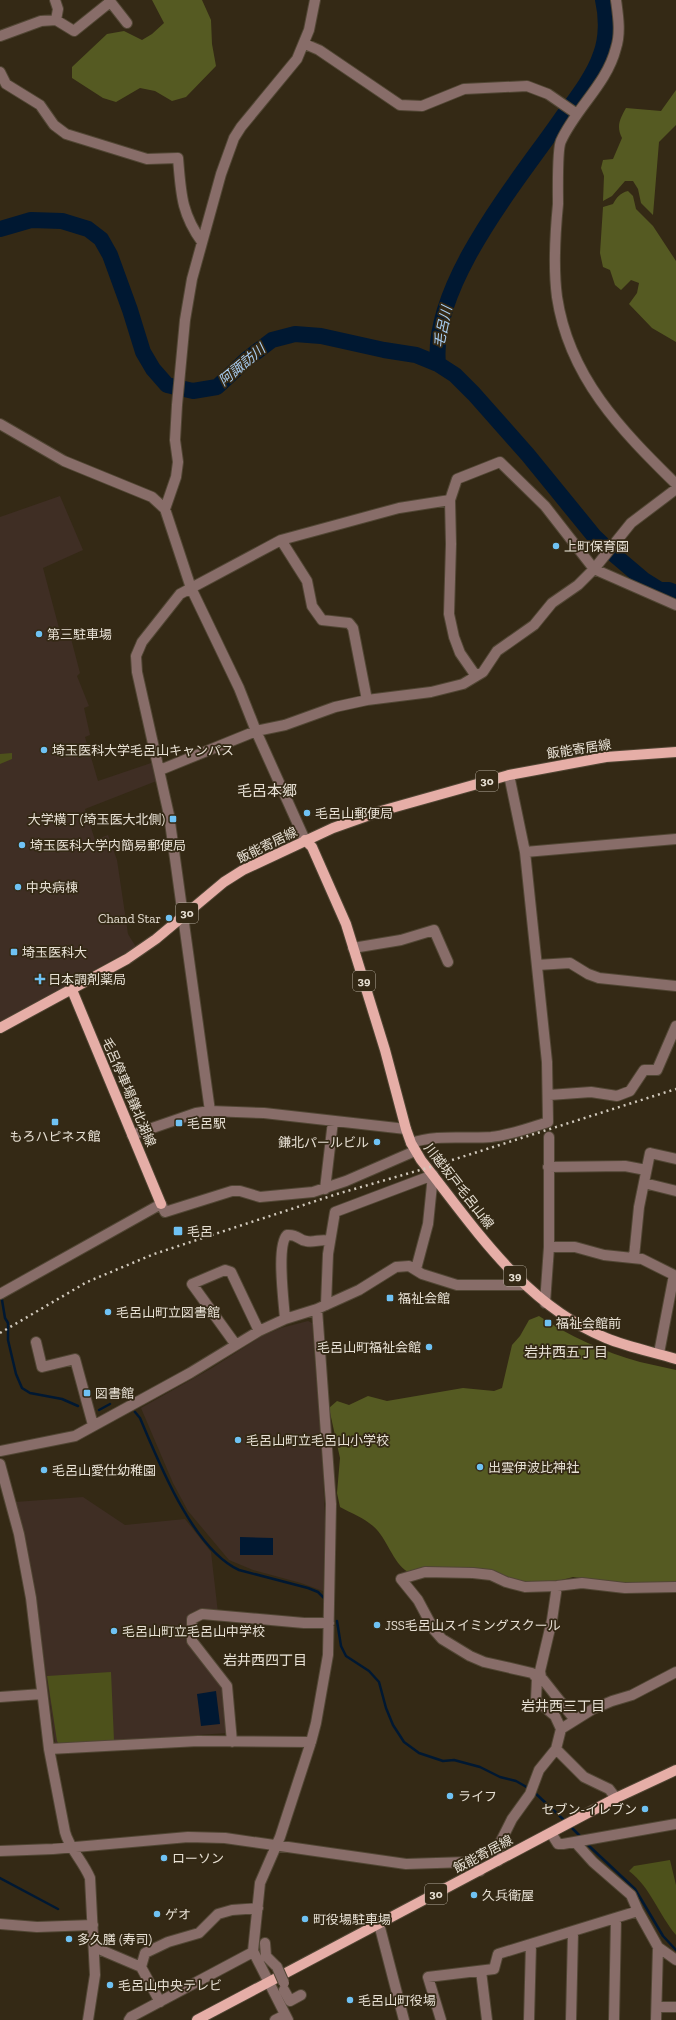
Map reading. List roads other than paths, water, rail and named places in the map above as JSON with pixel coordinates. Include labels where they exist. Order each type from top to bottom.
[{"type":"main road","name":"飯能寄居線","points":[[0,1028],[127,960],[234,876],[259,861],[305,840],[381,811],[509,775],[606,757],[676,752]]},
{"type":"main road","name":"川越坂戸毛呂山線","points":[[305,840],[312,847],[338,902],[385,1050],[406,1129],[413,1147],[433,1175],[503,1262],[524,1285],[545,1303],[576,1324],[607,1338],[659,1353],[676,1356]]},
{"type":"main road","name":"毛呂停車場鎌北湖線","points":[[72,990],[161,1204]]},
{"type":"main road","name":"飯能寄居線","points":[[197,2020],[616,1798],[676,1770]]},
{"type":"street","points":[[55,0],[58,9],[56,20]]},
{"type":"street","points":[[165,508],[176,478],[178,462],[175,440],[185,320],[192,279],[221,174],[234,138],[240,127],[297,60],[305,44],[315,0]]},
{"type":"street","points":[[616,0],[618,23],[616,48],[598,86],[575,113],[560,142],[555,245],[557,296],[563,325],[585,378],[602,405],[640,448],[676,484]]},
{"type":"street","points":[[0,36],[31,24],[56,20],[74,31],[110,1],[127,23]]},
{"type":"street","points":[[305,44],[319,50],[400,105],[422,106],[464,90],[523,86],[538,89],[575,113]]},
{"type":"street","points":[[0,72],[6,84],[40,105],[54,125],[66,134],[147,159],[178,158],[182,203],[191,227],[202,242]]},
{"type":"street","points":[[0,424],[64,461],[152,497],[165,508],[191,588],[239,688],[256,731],[305,840]]},
{"type":"street","points":[[476,676],[460,653],[454,637],[449,614],[452,544],[450,500],[457,479],[500,462],[545,506],[596,566],[676,605]]},
{"type":"street","points":[[160,770],[256,731],[285,725],[335,707],[367,700],[449,689],[476,676],[483,672],[497,651],[534,625],[552,603],[578,585],[596,566],[614,541],[631,523],[676,489]]},
{"type":"street","points":[[210,1111],[169,815],[137,672],[136,656],[142,642],[180,594],[281,540],[400,508],[450,500]]},
{"type":"street","points":[[281,540],[307,581],[312,606],[322,620],[349,623],[353,628],[367,700]]},
{"type":"street","points":[[0,1294],[161,1204],[165,1212],[232,1191],[240,1191],[260,1197],[272,1197],[325,1189],[413,1147],[427,1138],[490,1137],[508,1135],[548,1122],[549,1095],[525,852],[509,775]]},
{"type":"street","points":[[525,852],[577,849],[676,838]]},
{"type":"street","points":[[353,948],[401,940],[434,930],[448,962]]},
{"type":"street","points":[[537,965],[570,963],[588,974],[599,978],[676,986]]},
{"type":"street","points":[[549,1095],[591,1092],[616,1096],[630,1091],[644,1070],[658,1070],[676,1026]]},
{"type":"street","points":[[132,1135],[196,1113],[210,1111],[264,1113],[406,1129]]},
{"type":"street","points":[[325,1189],[333,1121]]},
{"type":"street","points":[[545,1303],[549,1247],[549,1138]]},
{"type":"street","points":[[634,1257],[646,1170],[650,1153],[676,1159]]},
{"type":"street","points":[[548,1167],[625,1166],[646,1170]]},
{"type":"street","points":[[275,2020],[286,2018],[253,1952],[260,1883],[277,1845],[311,1742],[325,1675],[330,1600],[331,1504],[322,1307],[330,1241],[335,1212],[337,1209],[433,1175],[428,1224],[416,1269]]},
{"type":"street","points":[[644,1183],[676,1191]]},
{"type":"street","points":[[285,1319],[282,1252],[284,1238],[287,1235],[294,1234],[306,1241],[323,1239],[330,1241]]},
{"type":"street","points":[[549,1247],[574,1247],[604,1255],[634,1257],[642,1259],[675,1276],[659,1353]]},
{"type":"street","points":[[0,1452],[75,1436],[190,1373],[259,1330],[285,1319],[322,1307],[359,1290],[396,1267],[409,1266],[422,1274],[457,1285],[524,1285]]},
{"type":"street","points":[[236,1345],[192,1284],[225,1270],[231,1272],[259,1330]]},
{"type":"street","points":[[36,1342],[42,1367],[75,1359],[93,1425]]},
{"type":"street","points":[[0,1464],[19,1534],[31,1598],[49,1749],[65,1832],[72,1848],[84,1865],[90,1878],[95,1975],[88,2020]]},
{"type":"street","points":[[498,1860],[498,1847],[512,1819],[530,1794],[538,1770],[556,1749],[561,1729],[555,1716],[536,1700],[537,1678],[532,1673],[484,1662],[470,1656],[442,1638],[434,1630],[418,1600],[401,1579],[425,1572],[473,1573],[491,1575],[506,1582],[525,1587],[582,1583],[625,1588],[676,1587]]},
{"type":"street","points":[[556,1586],[552,1620],[540,1671],[541,1677],[575,1720]]},
{"type":"street","points":[[232,1742],[228,1686],[192,1641],[192,1619],[202,1614],[304,1623],[329,1620]]},
{"type":"street","points":[[561,1729],[593,1709],[612,1701],[632,1696],[676,1672]]},
{"type":"street","points":[[0,1697],[42,1694]]},
{"type":"street","points":[[49,1749],[198,1741],[311,1742]]},
{"type":"street","points":[[556,1749],[584,1777],[609,1789],[616,1798]]},
{"type":"street","points":[[551,1833],[558,1844],[676,1824]]},
{"type":"street","points":[[0,1851],[72,1848],[188,1837],[225,1838],[406,1864],[467,1862],[474,1865],[480,1871]]},
{"type":"street","points":[[575,1842],[593,1862],[631,1895],[658,1947],[676,1960]]},
{"type":"street","points":[[141,1967],[145,1953],[168,1942],[199,1933],[218,1914],[232,1910],[258,1908]]},
{"type":"street","points":[[441,2020],[428,1977],[494,1969],[498,1954],[638,1911]]},
{"type":"street","points":[[614,2020],[616,1919]]},
{"type":"street","points":[[0,1924],[37,1927],[93,1925]]},
{"type":"street","points":[[379,1924],[404,2020]]},
{"type":"street","points":[[571,2020],[573,1932]]},
{"type":"street","points":[[265,1943],[266,1956],[277,1967],[297,1998],[290,2001],[284,1990]]},
{"type":"street","points":[[529,2020],[530,1944]]},
{"type":"street","points":[[94,1947],[141,1967],[160,2002]]},
{"type":"street","points":[[656,2020],[658,1947]]},
{"type":"street","points":[[129,2020],[131,2017],[253,1952]]},
{"type":"street","points":[[481,1971],[487,2020]]},
{"type":"street","points":[[657,2007],[676,2008]]},
{"type":"water","points":[[240,1537],[273,1538],[273,1555],[240,1555]]},
{"type":"water","points":[[216,1691],[220,1724],[201,1726],[197,1694]]},
{"type":"waterway","name":"毛呂川","points":[[438,364],[439,333],[448,301],[462,268],[480,235],[501,203],[578,96],[594,71],[603,48],[605,34],[606,20],[603,0]]},
{"type":"waterway","name":"阿諏訪川","points":[[0,229],[31,220],[62,221],[88,229],[101,239],[110,255],[130,310],[143,352],[153,369],[167,385],[193,391],[217,387],[247,359],[272,340],[295,334],[321,336],[384,350],[416,355],[438,364],[455,375],[474,394],[528,455],[594,536],[644,580],[660,590],[669,590],[676,593]]},
{"type":"waterway","points":[[2,1300],[5,1318],[8,1323],[8,1340],[16,1374],[22,1388],[30,1393],[62,1399],[78,1406]]},
{"type":"waterway","points":[[99,1410],[110,1404]]},
{"type":"waterway","points":[[135,1412],[140,1418],[157,1458],[179,1503],[192,1525],[207,1544],[222,1559],[239,1570],[308,1588],[318,1592],[325,1599]]},
{"type":"waterway","points":[[337,1621],[341,1646],[346,1656],[369,1671],[379,1682],[386,1708],[393,1725],[404,1742],[419,1753],[443,1761],[454,1760],[480,1767],[500,1777],[516,1781],[530,1789]]},
{"type":"waterway","points":[[534,1792],[565,1821]]},
{"type":"waterway","points":[[570,1826],[581,1837]]},
{"type":"waterway","points":[[587,1844],[635,1889],[663,1936],[676,1950]]},
{"type":"waterway","points":[[0,1878],[58,1909]]},
{"type":"railway","points":[[0,1333],[87,1282],[154,1254],[337,1194],[427,1168],[676,1089]]},
{"type":"place","name":"上町保育園","points":[[556,546]]},
{"type":"place","name":"第三駐車場","points":[[39,634]]},
{"type":"place","name":"埼玉医科大学毛呂山キャンパス","points":[[44,750]]},
{"type":"place","name":"毛呂山郵便局","points":[[307,813]]},
{"type":"place","name":"大学横丁(埼玉医大北側)","points":[[173,819]]},
{"type":"place","name":"埼玉医科大学内簡易郵便局","points":[[22,845]]},
{"type":"place","name":"中央病棟","points":[[18,887]]},
{"type":"place","name":"Chand Star","points":[[169,918]]},
{"type":"place","name":"埼玉医科大","points":[[14,952]]},
{"type":"place","name":"日本調剤薬局","points":[[40,979]]},
{"type":"place","name":"もろハピネス館","points":[[55,1122]]},
{"type":"place","name":"毛呂駅","points":[[179,1123]]},
{"type":"place","name":"鎌北パールビル","points":[[377,1142]]},
{"type":"place","name":"毛呂","points":[[178,1231]]},
{"type":"place","name":"福祉会館","points":[[390,1298]]},
{"type":"place","name":"毛呂山町立図書館","points":[[108,1312]]},
{"type":"place","name":"福祉会館前","points":[[548,1323]]},
{"type":"place","name":"毛呂山町福祉会館","points":[[429,1347]]},
{"type":"place","name":"図書館","points":[[87,1393]]},
{"type":"place","name":"毛呂山町立毛呂山小学校","points":[[238,1440]]},
{"type":"place","name":"出雲伊波比神社","points":[[480,1467]]},
{"type":"place","name":"毛呂山愛仕幼稚園","points":[[44,1470]]},
{"type":"place","name":"JSS毛呂山スイミングスクール","points":[[377,1625]]},
{"type":"place","name":"毛呂山町立毛呂山中学校","points":[[114,1631]]},
{"type":"place","name":"ライフ","points":[[450,1796]]},
{"type":"place","name":"セブン-イレブン","points":[[645,1809]]},
{"type":"place","name":"ローソン","points":[[164,1858]]},
{"type":"place","name":"久兵衛屋","points":[[474,1895]]},
{"type":"place","name":"ゲオ","points":[[157,1914]]},
{"type":"place","name":"町役場駐車場","points":[[305,1919]]},
{"type":"place","name":"多久膳 (寿司)","points":[[69,1939]]},
{"type":"place","name":"毛呂山中央テレビ","points":[[110,1985]]},
{"type":"place","name":"毛呂山町役場","points":[[350,2000]]},
{"type":"district","name":"毛呂本郷","points":[[267,791]]},
{"type":"district","name":"岩井西五丁目","points":[[566,1352]]},
{"type":"district","name":"岩井西四丁目","points":[[265,1660]]},
{"type":"district","name":"岩井西三丁目","points":[[563,1706]]}]
